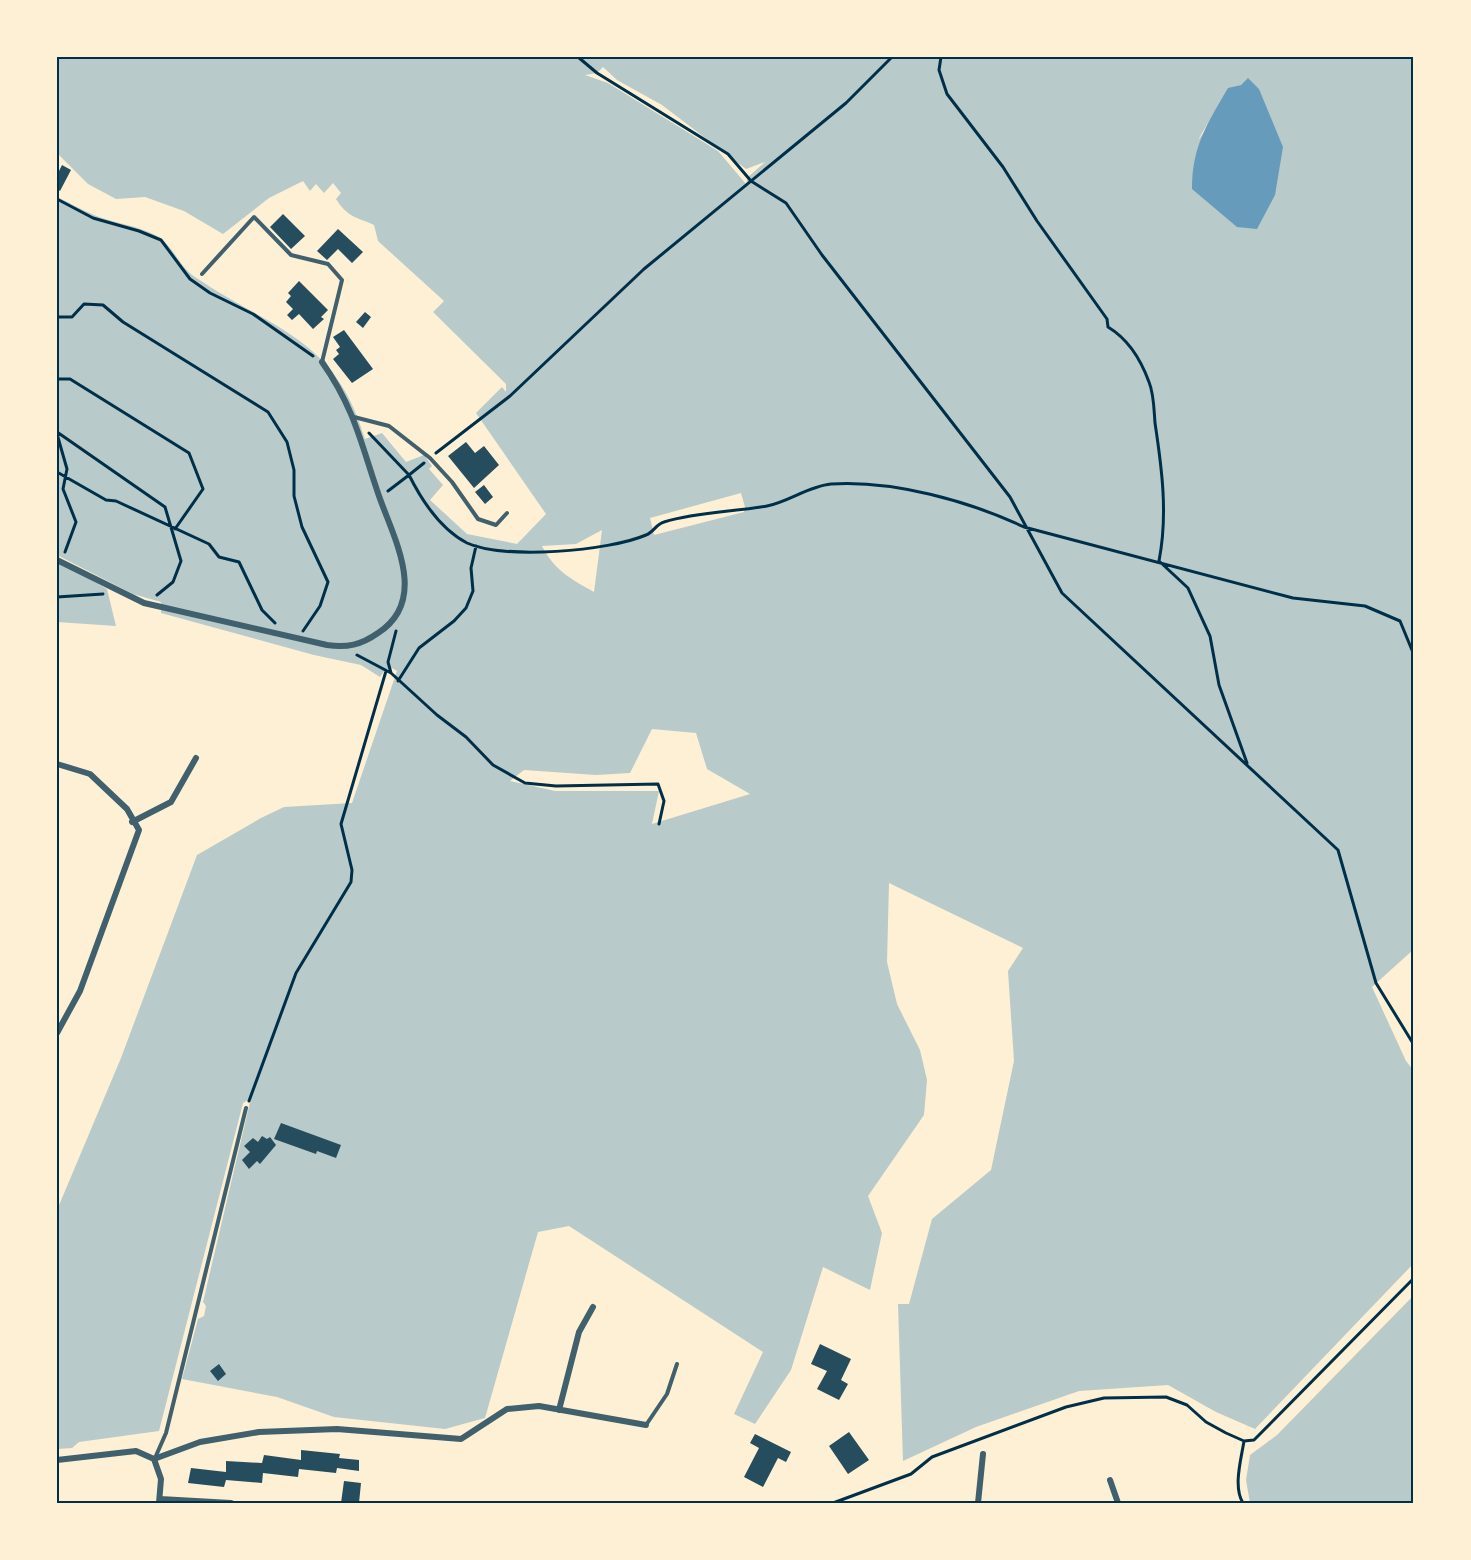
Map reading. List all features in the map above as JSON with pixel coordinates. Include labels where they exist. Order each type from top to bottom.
[{"type":"street","points":[[59,561],[135,599],[299,638],[342,647],[355,645],[377,634],[391,623],[402,607],[405,582],[402,554],[379,498],[354,417],[341,390],[322,362]]},
{"type":"street","points":[[132,822],[171,802],[196,758]]},
{"type":"street","points":[[57,764],[90,774],[127,808],[132,822],[139,830],[80,990],[57,1033]]},
{"type":"street","points":[[560,1410],[579,1332],[593,1307]]},
{"type":"street","points":[[57,1460],[136,1451],[154,1459],[200,1442],[259,1432],[337,1430],[461,1439],[507,1409],[539,1406],[646,1425]]},
{"type":"street","points":[[978,1503],[983,1454]]},
{"type":"street","points":[[154,1459],[160,1479],[159,1501],[231,1503]]},
{"type":"street","points":[[1110,1480],[1118,1503]]},
{"type":"lane","points":[[202,274],[254,217],[291,255],[328,264],[342,280],[322,362]]},
{"type":"lane","points":[[354,417],[389,426],[429,458],[452,482],[478,519],[496,525],[507,513]]},
{"type":"lane","points":[[154,1459],[166,1433],[246,1108]]},
{"type":"lane","points":[[646,1425],[668,1394],[678,1365]]},
{"type":"path","points":[[578,57],[597,73],[729,154],[751,181],[786,203],[822,255],[1010,497],[1024,527],[1062,593],[1338,850],[1376,983],[1414,1046]]},
{"type":"path","points":[[379,498],[510,396],[644,269],[846,103],[892,57]]},
{"type":"path","points":[[941,57],[939,70],[947,94],[1003,167],[1037,221],[1107,320],[1108,327],[1132,348],[1150,384],[1163,497],[1163,538],[1159,561]]},
{"type":"path","points":[[57,317],[72,317],[84,304],[103,305],[123,322],[268,412],[287,442],[294,470],[294,496],[302,527],[328,582],[320,606],[299,638]]},
{"type":"path","points":[[57,379],[70,379],[189,453],[202,489],[173,528]]},
{"type":"path","points":[[354,417],[409,475],[434,515],[465,541],[476,546],[557,553],[648,535],[661,522],[745,507],[767,506],[829,484],[891,487],[990,511],[1024,527],[1293,598],[1365,606],[1400,621],[1414,656]]},
{"type":"path","points":[[57,433],[165,507],[181,561],[172,582],[161,594],[135,599]]},
{"type":"path","points":[[57,433],[67,469],[63,489],[76,522],[59,561]]},
{"type":"path","points":[[57,472],[106,500],[116,501],[209,544],[219,557],[239,562],[262,610],[286,635]]},
{"type":"path","points":[[398,681],[419,648],[454,621],[466,608],[473,591],[471,568],[476,546]]},
{"type":"path","points":[[1159,561],[1188,588],[1210,636],[1220,686],[1247,766]]},
{"type":"path","points":[[57,597],[121,594]]},
{"type":"path","points":[[396,629],[388,662],[391,673],[466,737],[493,765],[525,783],[556,786],[658,784],[664,801],[659,824]]},
{"type":"path","points":[[342,647],[391,673]]},
{"type":"path","points":[[246,1108],[296,974],[351,882],[352,870],[341,824],[386,671]]},
{"type":"path","points":[[833,1503],[911,1474],[932,1457],[1066,1407],[1104,1398],[1166,1397],[1187,1405],[1206,1422],[1244,1442],[1254,1440],[1414,1278]]},
{"type":"path","points":[[1243,1503],[1239,1496],[1239,1475],[1244,1442]]},
{"type":"shaded area","points":[[57,57],[1414,57],[1414,949],[1372,987],[1406,1061],[1414,1071],[1414,1263],[1255,1429],[1216,1412],[1168,1385],[1079,1391],[976,1427],[903,1461],[898,1304],[909,1304],[932,1219],[991,1170],[1014,1061],[1008,971],[1023,948],[889,883],[887,962],[897,1004],[920,1050],[927,1080],[924,1115],[868,1196],[882,1233],[870,1290],[823,1267],[791,1370],[755,1424],[734,1414],[763,1352],[569,1226],[538,1232],[485,1418],[445,1429],[334,1417],[277,1397],[182,1379],[198,1319],[204,1316],[206,1306],[203,1302],[251,1098],[243,1103],[159,1431],[79,1442],[72,1448],[57,1449],[57,1210],[121,1058],[197,855],[284,807],[352,803],[397,671],[392,668],[385,670],[380,677],[361,665],[314,655],[161,613],[161,602],[133,594],[57,555],[57,197],[96,216],[155,235],[167,244],[184,267],[195,277],[275,325],[319,357],[337,378],[352,405],[365,439],[382,433],[406,462],[424,455],[432,466],[429,469],[443,485],[430,500],[467,534],[517,544],[546,514],[476,413],[502,387],[506,392],[506,384],[433,312],[444,301],[378,241],[374,225],[353,216],[340,205],[336,199],[341,193],[333,183],[324,193],[316,184],[310,191],[303,181],[269,198],[223,234],[184,211],[145,197],[116,199],[88,184],[57,153]],"holes":[[[603,67],[617,80],[662,105],[746,169],[765,162],[748,177],[746,184],[718,151],[608,83],[585,75],[597,73]],[[1248,79],[1198,140],[1228,89],[1241,85]],[[741,493],[745,507],[744,512],[654,535],[650,518]],[[602,530],[594,592],[558,568],[542,546],[576,544]],[[652,729],[696,733],[707,769],[750,794],[652,824],[659,791],[555,791],[510,781],[524,770],[596,775],[630,773]]]},
{"type":"shaded area","points":[[57,560],[107,589],[116,626],[57,622]]},
{"type":"shaded area","points":[[1414,1295],[1414,1503],[1250,1503],[1246,1480],[1250,1455],[1277,1435]]},
{"type":"water","points":[[1248,78],[1259,89],[1283,147],[1275,195],[1257,229],[1237,227],[1192,189],[1195,160],[1207,124],[1228,88],[1241,85]]},
{"type":"building","points":[[62,165],[71,170],[60,191],[57,189],[57,175]]},
{"type":"building","points":[[283,214],[305,236],[291,249],[270,227]]},
{"type":"building","points":[[338,229],[363,252],[352,263],[338,249],[327,260],[317,251]]},
{"type":"building","points":[[299,281],[328,310],[321,317],[324,319],[313,329],[299,314],[292,320],[287,315],[293,309],[286,302],[291,296],[288,293]]},
{"type":"building","points":[[365,312],[371,317],[363,328],[356,322]]},
{"type":"building","points":[[344,330],[373,369],[352,383],[333,359],[339,354],[336,350],[340,347],[333,337]]},
{"type":"building","points":[[466,442],[475,453],[484,446],[499,465],[474,488],[448,456]]},
{"type":"building","points":[[484,485],[493,497],[485,504],[475,492]]},
{"type":"building","points":[[281,1123],[341,1145],[336,1158],[317,1151],[316,1154],[274,1139]]},
{"type":"building","points":[[262,1136],[267,1139],[270,1137],[276,1145],[260,1164],[257,1161],[249,1169],[242,1160],[250,1152],[244,1146],[253,1138],[258,1142]]},
{"type":"building","points":[[820,1344],[851,1359],[841,1380],[848,1384],[839,1400],[817,1389],[827,1371],[811,1364]]},
{"type":"building","points":[[219,1364],[226,1374],[218,1381],[210,1371]]},
{"type":"building","points":[[849,1432],[869,1460],[848,1474],[829,1446]]},
{"type":"building","points":[[755,1434],[791,1452],[786,1462],[778,1458],[763,1487],[744,1477],[759,1448],[750,1443]]},
{"type":"building","points":[[301,1450],[340,1454],[339,1458],[359,1460],[359,1471],[337,1468],[336,1473],[299,1469],[298,1477],[263,1473],[262,1483],[226,1480],[224,1487],[188,1483],[191,1468],[226,1472],[226,1461],[262,1463],[264,1455],[301,1460]]},
{"type":"building","points":[[344,1481],[361,1483],[359,1503],[341,1503]]}]
